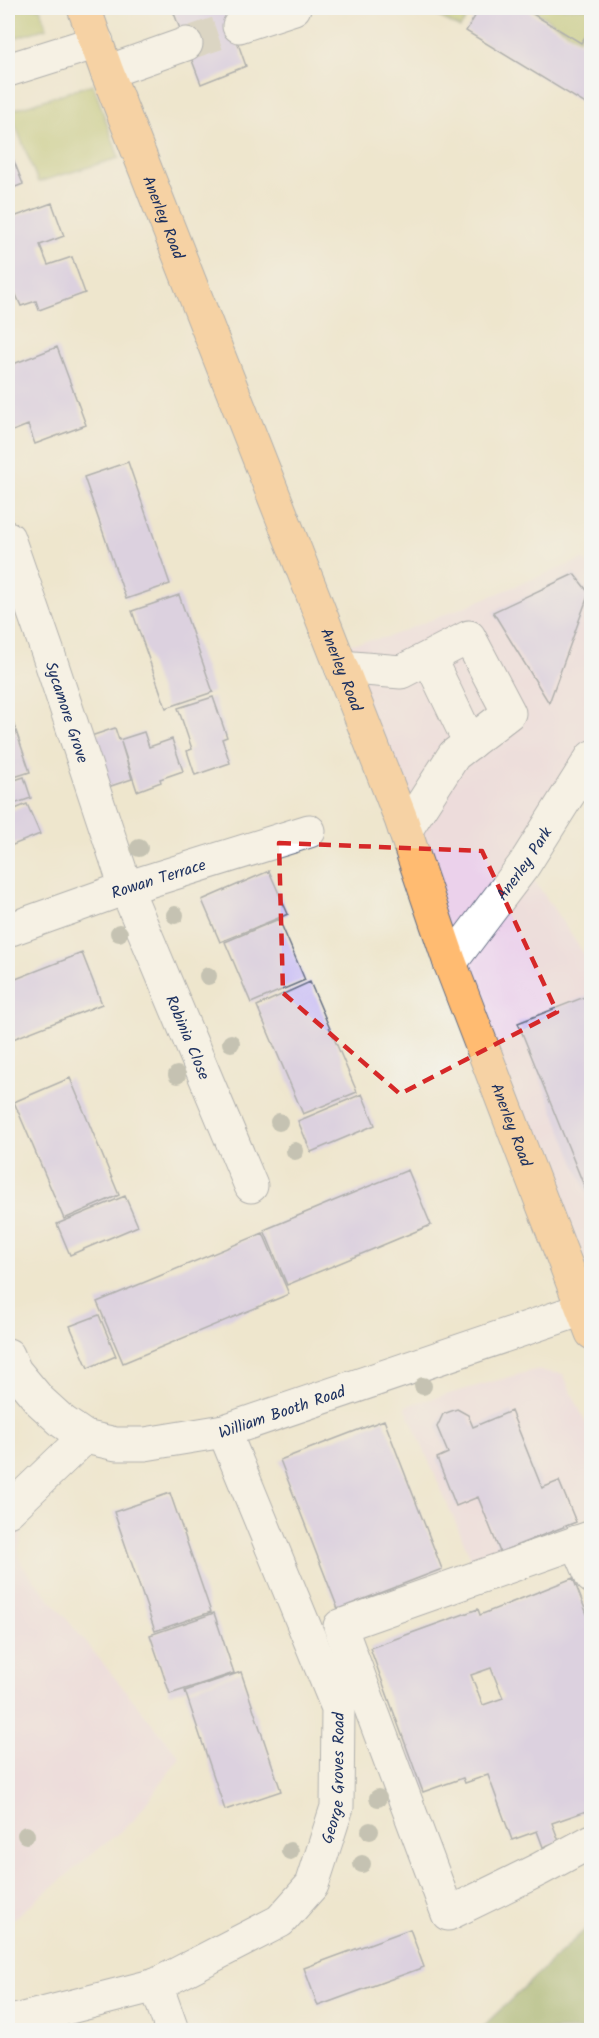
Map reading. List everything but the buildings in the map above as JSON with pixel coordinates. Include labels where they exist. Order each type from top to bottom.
[{"type":"main road","name":"Anerley Road","points":[[84,8],[107,72],[405,831],[450,963],[587,1321]]},
{"type":"street","points":[[239,26],[294,8]]},
{"type":"street","points":[[8,70],[97,42]]},
{"type":"street","points":[[107,72],[186,44]]},
{"type":"street","name":"Sycamore Grove","points":[[8,538],[126,888]]},
{"type":"street","points":[[341,667],[401,672],[469,637],[509,713],[454,755],[405,831]]},
{"type":"street","points":[[439,653],[481,735]]},
{"type":"street","name":"Anerley Park","points":[[450,963],[524,865],[591,757]]},
{"type":"street","name":"Rowan Terrace","points":[[8,930],[126,888],[309,831]]},
{"type":"street","name":"Robinia Close","points":[[126,888],[251,1186]]},
{"type":"street","name":"William Booth Road","points":[[8,1355],[15,1371],[40,1401],[63,1422],[85,1437],[116,1444],[146,1444],[224,1431],[587,1321]]},
{"type":"street","name":"George Groves Road","points":[[15,2022],[156,1985],[280,1921],[312,1885],[337,1807],[338,1708],[224,1431]]},
{"type":"street","points":[[8,1511],[85,1437]]},
{"type":"street","points":[[591,1577],[584,1540],[340,1626],[448,1914],[591,1841]]},
{"type":"street","points":[[156,1985],[172,2031]]},
{"type":"highlighted area","points":[[279,843],[482,851],[557,1012],[400,1094],[283,993]]},
{"type":"shaded area","points":[[583,559],[591,568],[591,758],[524,865],[591,962],[591,1333],[334,647],[388,637]]},
{"type":"shaded area","points":[[535,1370],[563,1374],[591,1434],[591,1516],[473,1563],[405,1406]]},
{"type":"shaded area","points":[[13,1523],[22,1533],[18,1551],[22,1565],[180,1757],[133,1821],[8,1923],[8,1524]]},
{"type":"green space","points":[[8,8],[40,8],[47,28],[8,40]]},
{"type":"green space","points":[[423,8],[473,8],[460,28]]},
{"type":"green space","points":[[530,8],[591,8],[591,19],[579,39]]},
{"type":"green space","points":[[93,84],[119,158],[38,182],[10,111]]},
{"type":"green space","points":[[591,1924],[591,2020],[581,2030],[479,2030]]},
{"type":"tunnel","points":[[186,44],[239,26]]}]
